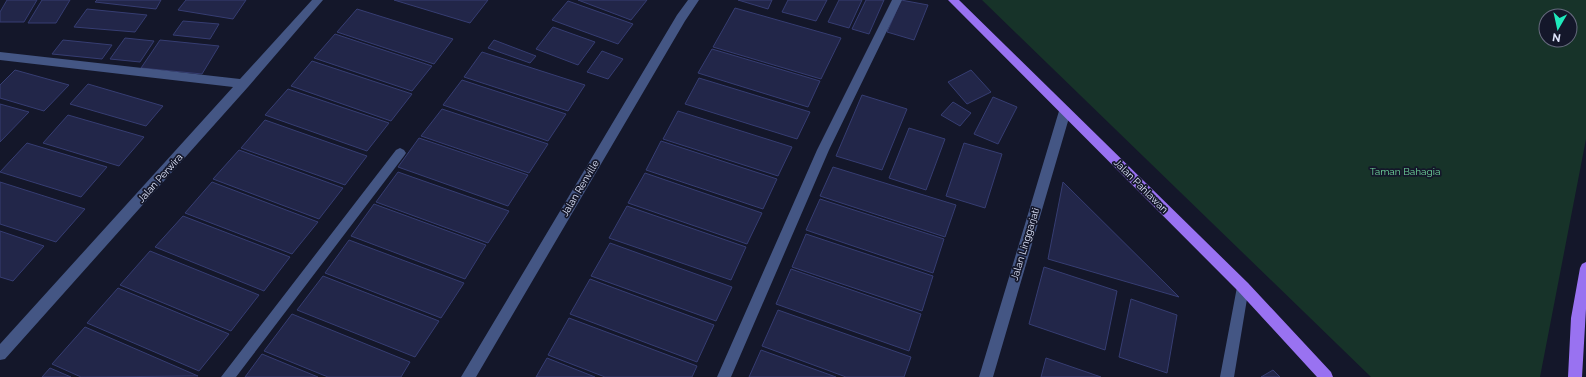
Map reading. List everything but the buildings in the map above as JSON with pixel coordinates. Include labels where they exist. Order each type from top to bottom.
[{"type":"main road","name":"Jalan Pahlawan","points":[[953,0],[1243,287],[1326,377]]},
{"type":"main road","points":[[1575,377],[1578,318],[1586,268]]},
{"type":"main road","points":[[1578,318],[1586,341]]},
{"type":"street","name":"Jalan Perwira","points":[[0,354],[318,0]]},
{"type":"street","name":"Jalan Renville","points":[[468,377],[681,18],[694,0]]},
{"type":"street","points":[[724,377],[823,150],[897,0]]},
{"type":"street","points":[[1,57],[244,84]]},
{"type":"street","name":"Jalan Linggarjati","points":[[986,377],[1065,112]]},
{"type":"street","points":[[228,377],[400,153]]},
{"type":"street","points":[[1227,377],[1243,287]]},
{"type":"green space","name":"Taman Bahagia","points":[[982,0],[1586,0],[1586,139],[1540,377],[1371,377]]}]
